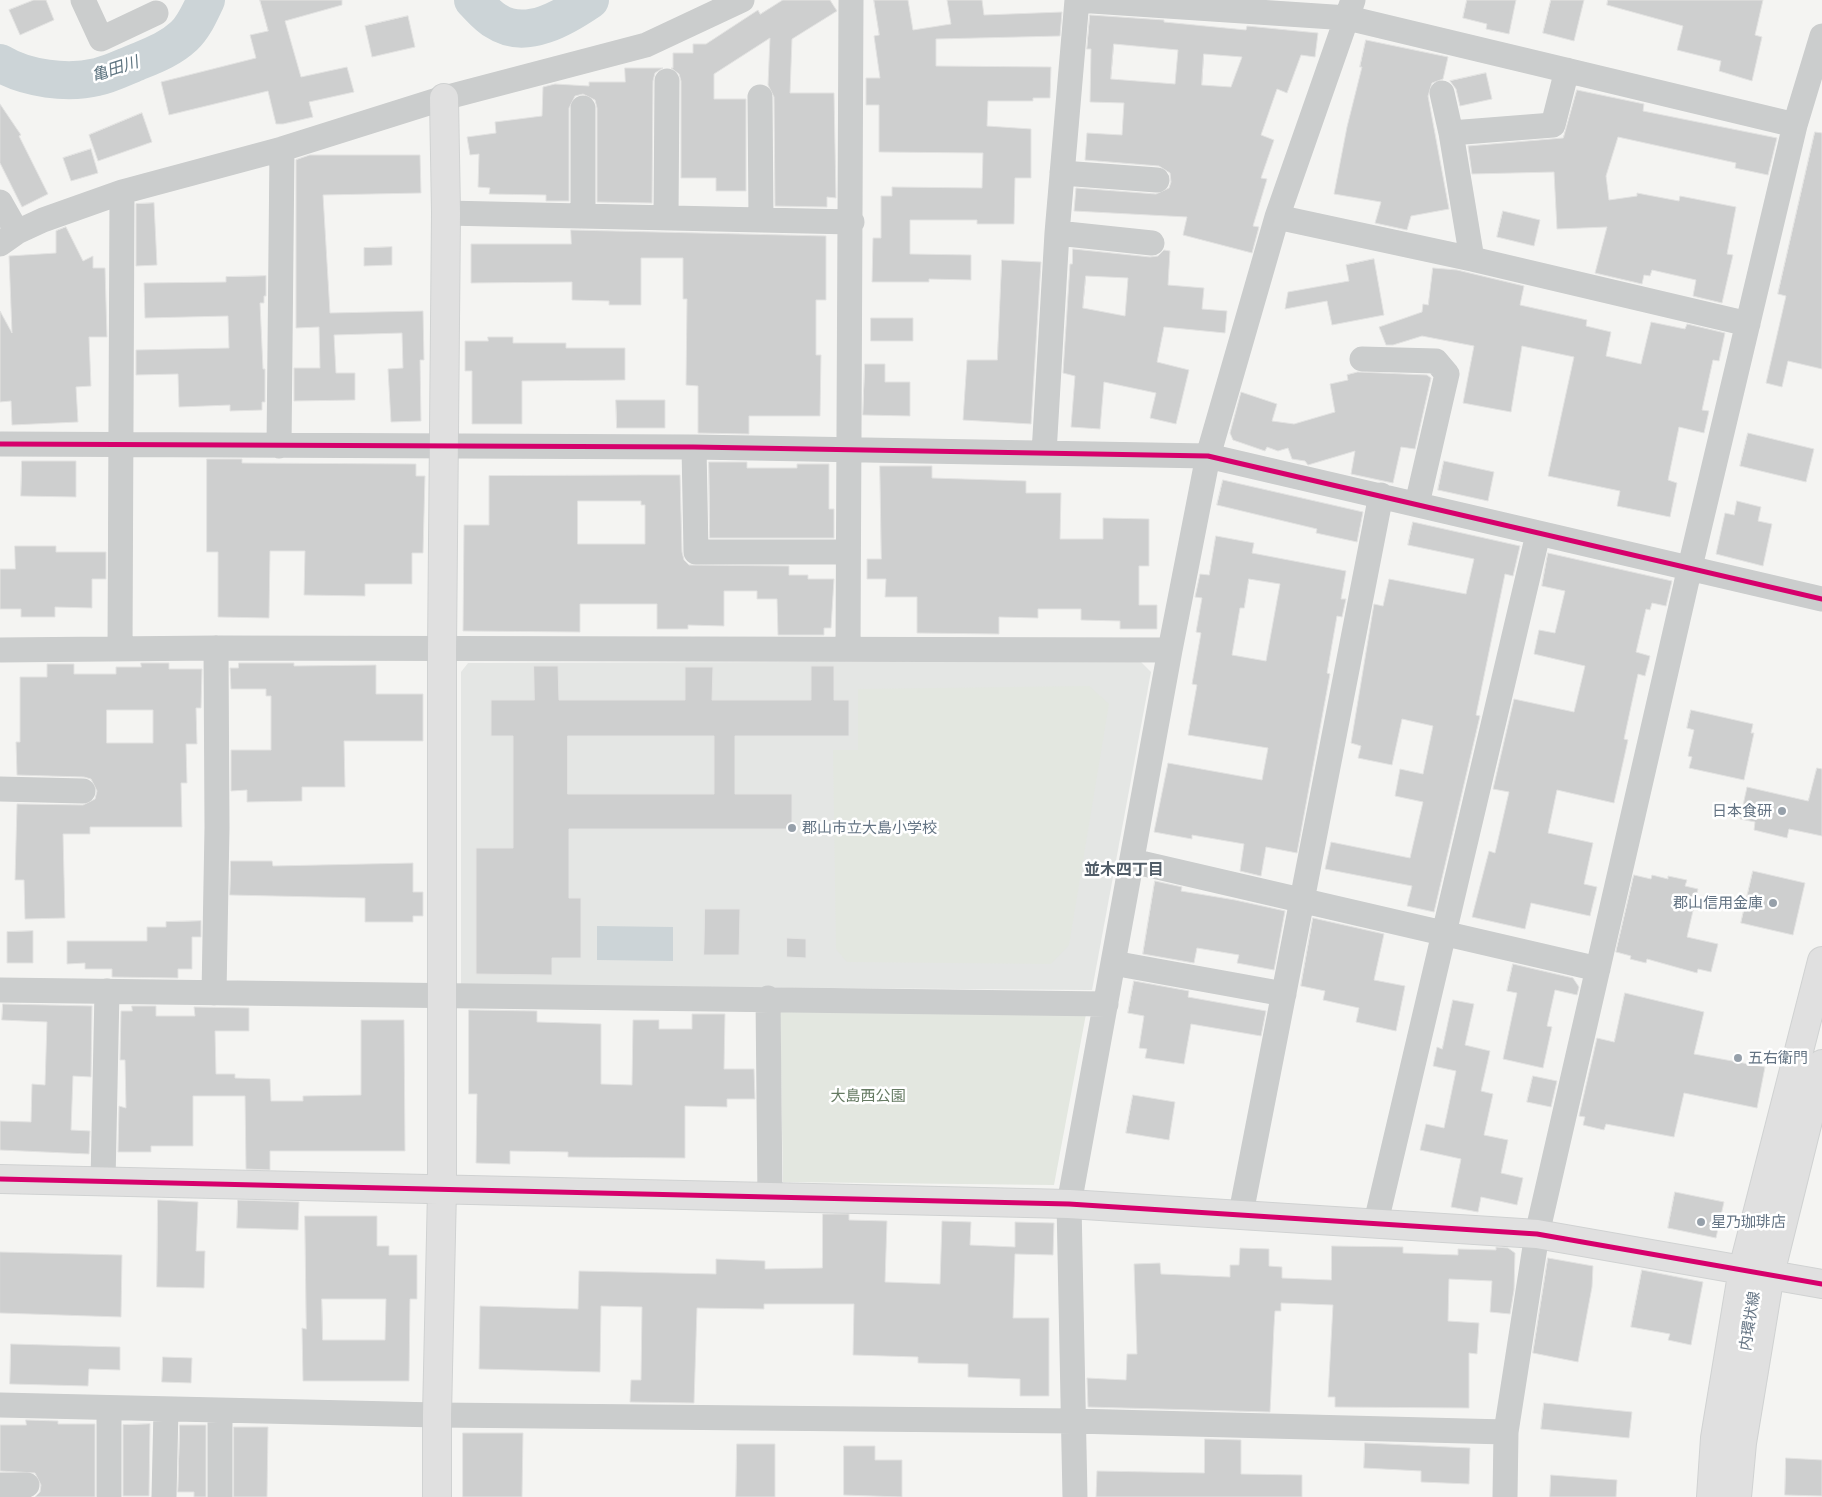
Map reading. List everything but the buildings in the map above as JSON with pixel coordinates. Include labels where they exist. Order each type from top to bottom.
[{"type":"street","points":[[83,0],[101,39],[156,14]]},
{"type":"street","points":[[0,202],[8,238],[43,220],[122,192],[282,149],[444,98],[646,45],[707,9],[742,0]]},
{"type":"street","points":[[848,648],[848,449],[852,222],[851,0]]},
{"type":"street","points":[[1044,453],[1057,233],[1077,0],[1351,9],[1567,70],[1795,125]]},
{"type":"street","points":[[1076,1497],[1069,1204],[1170,650],[1208,456],[1278,217],[1351,9]]},
{"type":"street","points":[[1504,1497],[1506,1432],[1537,1234],[1690,567],[1795,125],[1822,36]]},
{"type":"street","points":[[1451,133],[1553,125],[1567,70]]},
{"type":"street","points":[[666,218],[667,81]]},
{"type":"street","points":[[1442,94],[1451,133],[1472,259]]},
{"type":"street","points":[[760,97],[760,220]]},
{"type":"street","points":[[437,1497],[442,1190],[440,996],[446,213],[444,98]]},
{"type":"street","points":[[582,108],[582,216]]},
{"type":"street","points":[[279,446],[282,149]]},
{"type":"street","points":[[1062,173],[1157,180]]},
{"type":"street","points":[[120,649],[122,192]]},
{"type":"street","points":[[446,213],[852,222]]},
{"type":"street","points":[[1278,217],[1472,259],[1748,324]]},
{"type":"street","points":[[1057,233],[1152,243]]},
{"type":"street","points":[[1362,359],[1436,361],[1447,374],[1417,504]]},
{"type":"street","points":[[0,444],[121,446],[443,445],[848,449],[1208,456],[1822,599]]},
{"type":"street","points":[[694,448],[696,552],[848,552]]},
{"type":"street","points":[[1241,1213],[1381,496]]},
{"type":"street","points":[[1376,1222],[1538,534]]},
{"type":"street","points":[[214,993],[217,828],[216,648]]},
{"type":"street","points":[[0,650],[848,648],[1170,650]]},
{"type":"street","points":[[0,789],[83,792]]},
{"type":"street","points":[[1132,860],[1598,969]]},
{"type":"street","name":"内環状線","points":[[1711,1497],[1715,1438],[1743,1269],[1822,961]]},
{"type":"street","points":[[1113,963],[1284,994]]},
{"type":"street","points":[[0,990],[768,998],[1106,1004]]},
{"type":"street","points":[[103,1181],[107,991]]},
{"type":"street","points":[[768,998],[770,1198]]},
{"type":"street","name":"内環状線","points":[[1737,1497],[1742,1443],[1770,1274],[1822,1064]]},
{"type":"street","points":[[0,1179],[1069,1204],[1241,1213],[1537,1234],[1822,1284]]},
{"type":"street","points":[[0,1405],[437,1415],[1073,1421],[1506,1432]]},
{"type":"street","points":[[109,1408],[109,1495]]},
{"type":"street","points":[[164,1497],[166,1409]]},
{"type":"street","points":[[220,1411],[220,1497]]},
{"type":"street","points":[[0,1485],[27,1485]]},
{"type":"shaded area","name":"郡山市立大島小学校","points":[[1140,661],[1151,672],[1092,990],[461,985],[461,672],[468,663]]},
{"type":"shaded area","points":[[597,926],[673,927],[673,961],[597,960]]},
{"type":"green space","points":[[1089,686],[1109,704],[1069,945],[1051,964],[847,962],[836,949],[833,750],[858,750],[858,689]]},
{"type":"green space","name":"大島西公園","points":[[780,1009],[1086,1014],[1054,1185],[783,1182]]},
{"type":"waterway","name":"亀田川","points":[[0,63],[22,73],[47,79],[73,80],[102,76],[156,54],[179,41],[191,28],[206,0]]},
{"type":"waterway","name":"亀田川","points":[[473,0],[496,21],[508,27],[520,29],[545,24],[569,13],[590,0]]},
{"type":"cycle path","points":[[0,444],[694,447],[1208,456],[1822,599]]},
{"type":"cycle path","points":[[0,1179],[1069,1204],[1537,1234],[1822,1284]]},
{"type":"place","name":"日本食研","points":[[1782,811]]},
{"type":"place","name":"郡山市立大島小学校","points":[[792,828]]},
{"type":"place","name":"郡山信用金庫","points":[[1773,903]]},
{"type":"place","name":"五右衛門","points":[[1738,1058]]},
{"type":"place","name":"星乃珈琲店","points":[[1701,1222]]},
{"type":"district","name":"並木四丁目","points":[[1124,870]]}]
